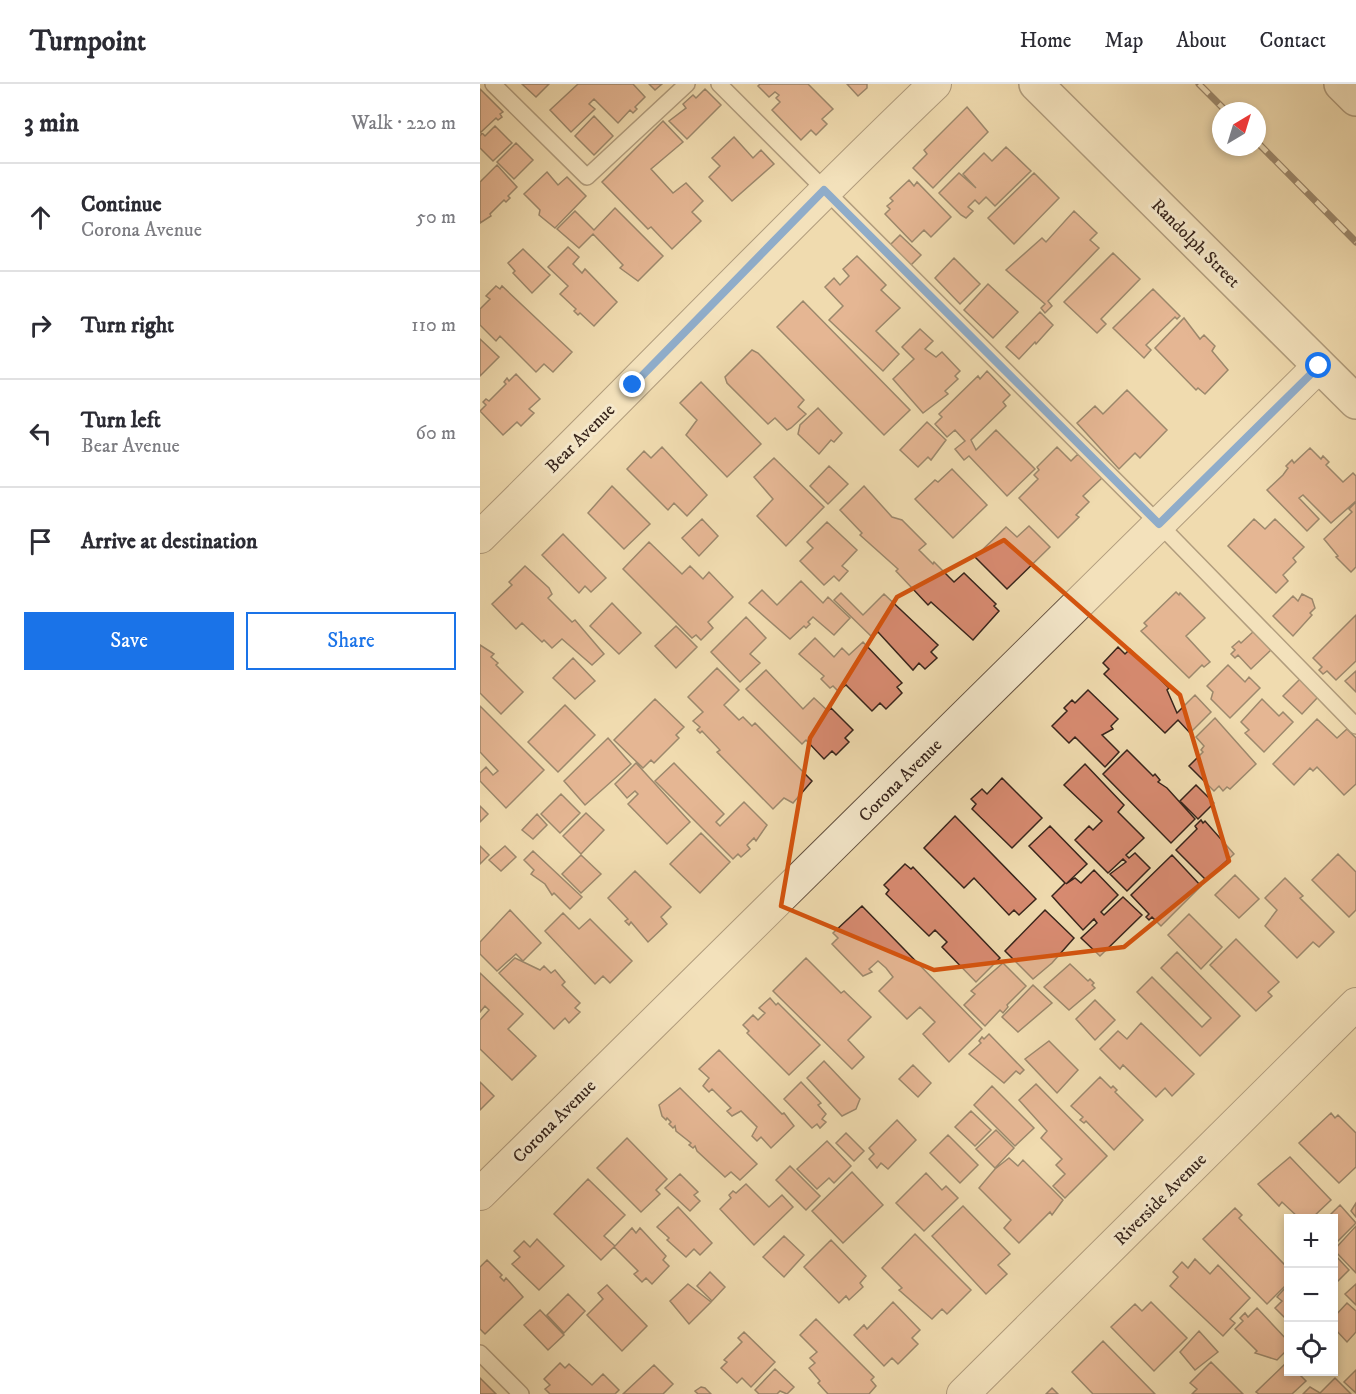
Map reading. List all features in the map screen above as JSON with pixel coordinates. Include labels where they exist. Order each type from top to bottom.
[{"type":"street","name":"Bear Avenue","points":[[480,537],[824,190],[935,84]]},
{"type":"street","name":"Randolph Street","points":[[1036,84],[1356,402]]},
{"type":"street","points":[[1341,84],[1356,99]]},
{"type":"street","name":"Corona Avenue","points":[[480,1194],[1319,366]]},
{"type":"street","name":"Riverside Avenue","points":[[963,1394],[1356,1004]]},
{"type":"lane","points":[[493,84],[587,177],[687,84]]},
{"type":"lane","points":[[719,84],[1159,524],[1356,726]]},
{"type":"lane","points":[[480,1353],[521,1394]]},
{"type":"highlighted area","points":[[1004,540],[1180,695],[1229,861],[1124,947],[934,970],[781,906],[810,738],[897,597]]},
{"type":"building","points":[[522,84],[549,84],[536,97]]},
{"type":"building","points":[[578,84],[633,84],[645,97],[635,107],[637,109],[633,113],[630,110],[618,123],[594,99],[589,104],[595,109],[571,132],[550,110]]},
{"type":"building","points":[[649,84],[662,84],[655,90]]},
{"type":"building","points":[[760,84],[808,84],[833,109],[822,119],[827,124],[816,135],[811,130],[801,140],[772,110],[780,102],[776,98],[779,95],[775,92],[769,97],[758,86]]},
{"type":"building","points":[[847,84],[867,84],[867,88],[858,96]]},
{"type":"building","points":[[480,89],[503,112],[500,114],[502,117],[498,120],[496,118],[480,133]]},
{"type":"building","points":[[705,89],[721,105],[687,139],[669,121],[686,108],[683,104],[693,95],[696,98]]},
{"type":"building","points":[[967,107],[988,132],[933,188],[913,168],[927,154],[924,150]]},
{"type":"building","points":[[594,116],[613,136],[594,155],[575,136]]},
{"type":"building","points":[[663,121],[683,142],[651,169],[673,193],[686,183],[703,201],[692,212],[701,221],[672,249],[651,227],[648,229],[602,182]]},
{"type":"building","points":[[495,126],[512,143],[493,161],[480,148],[480,136],[482,133],[485,136]]},
{"type":"building","points":[[734,137],[753,158],[761,150],[774,164],[732,201],[709,177],[720,166],[712,158]]},
{"type":"building","points":[[516,143],[533,160],[514,179],[497,162]]},
{"type":"building","points":[[1006,147],[1031,171],[995,206],[986,197],[979,204],[975,200],[968,207],[973,211],[966,218],[961,215],[939,193],[959,173],[976,188],[963,174],[984,153],[992,161]]},
{"type":"building","points":[[497,165],[517,187],[508,196],[510,198],[506,202],[504,200],[490,214],[491,216],[480,223],[480,182]]},
{"type":"building","points":[[547,172],[558,185],[567,177],[586,196],[555,228],[539,215],[540,210],[524,194]]},
{"type":"building","points":[[1034,173],[1059,198],[1014,244],[988,218]]},
{"type":"building","points":[[909,180],[914,186],[917,182],[951,217],[931,237],[924,230],[912,242],[885,214],[890,209],[887,206],[893,201],[890,198]]},
{"type":"building","points":[[615,208],[663,256],[638,281],[620,268],[623,265],[593,234],[579,248],[557,229],[575,211],[594,230]]},
{"type":"building","points":[[1074,211],[1097,233],[1090,240],[1099,248],[1048,301],[1052,306],[1045,313],[1041,308],[1045,304],[1006,270],[1042,238],[1046,242]]},
{"type":"building","points":[[900,235],[921,255],[911,265],[890,245]]},
{"type":"building","points":[[568,247],[579,257],[573,264],[582,273],[585,269],[617,302],[594,326],[580,313],[578,315],[574,311],[576,309],[560,294],[568,286],[548,267]]},
{"type":"building","points":[[523,249],[550,275],[532,293],[513,273],[515,271],[508,263]]},
{"type":"building","points":[[1113,253],[1140,279],[1101,319],[1106,324],[1097,333],[1064,302]]},
{"type":"building","points":[[857,256],[886,285],[881,290],[900,308],[876,331],[899,354],[883,371],[829,320],[843,306],[825,287],[834,278],[840,285],[849,276],[843,269]]},
{"type":"building","points":[[954,258],[980,284],[960,304],[935,278]]},
{"type":"building","points":[[988,284],[1018,312],[993,338],[964,310]]},
{"type":"building","points":[[496,286],[500,289],[502,286],[572,352],[553,372],[544,364],[536,372],[500,336],[496,341],[480,325],[480,309],[490,299],[486,296]]},
{"type":"building","points":[[1153,289],[1180,316],[1177,319],[1175,317],[1146,345],[1151,350],[1144,358],[1113,328]]},
{"type":"building","points":[[803,301],[910,410],[884,435],[777,327]]},
{"type":"building","points":[[1040,312],[1053,325],[1019,359],[1006,347]]},
{"type":"building","points":[[1184,318],[1200,339],[1204,335],[1215,346],[1212,351],[1228,370],[1205,394],[1198,388],[1196,390],[1155,348]]},
{"type":"building","points":[[920,329],[933,341],[925,349],[936,357],[942,352],[960,371],[955,376],[958,379],[945,391],[948,394],[923,413],[893,379],[914,359],[902,347]]},
{"type":"building","points":[[480,339],[499,357],[480,376]]},
{"type":"building","points":[[752,350],[758,353],[804,400],[798,407],[806,414],[787,430],[775,418],[768,424],[727,383],[725,377]]},
{"type":"building","points":[[987,371],[1010,395],[1003,402],[1006,406],[971,440],[976,450],[996,430],[1035,469],[1007,496],[969,456],[964,460],[955,449],[965,441],[955,430],[947,437],[935,424],[942,417],[939,414],[978,376],[980,379]]},
{"type":"building","points":[[516,374],[540,399],[529,409],[534,413],[521,426],[517,422],[503,435],[480,411],[486,405],[483,402],[486,399],[489,401],[506,384],[504,382],[507,378],[509,381]]},
{"type":"building","points":[[701,382],[761,444],[727,477],[686,435],[697,420],[680,403]]},
{"type":"building","points":[[1127,390],[1167,430],[1140,458],[1135,453],[1119,469],[1077,423],[1095,406],[1103,414]]},
{"type":"building","points":[[818,408],[842,433],[834,442],[831,440],[819,454],[798,434],[800,425]]},
{"type":"building","points":[[927,422],[946,440],[931,460],[928,457],[918,467],[900,450]]},
{"type":"building","points":[[662,447],[707,495],[687,516],[674,503],[668,510],[627,469],[644,451],[651,458]]},
{"type":"building","points":[[1057,447],[1071,461],[1078,454],[1102,478],[1083,496],[1089,502],[1076,515],[1079,517],[1058,538],[1019,498],[1038,479],[1034,475],[1039,470],[1037,467]]},
{"type":"building","points":[[1310,448],[1321,459],[1323,456],[1329,462],[1326,465],[1343,482],[1353,473],[1356,476],[1356,501],[1331,523],[1303,495],[1299,498],[1319,519],[1307,531],[1267,490],[1283,475],[1288,468],[1286,466],[1292,460],[1294,463]]},
{"type":"building","points":[[774,458],[824,507],[786,546],[757,516],[773,499],[754,477]]},
{"type":"building","points":[[829,466],[848,484],[828,504],[810,486]]},
{"type":"building","points":[[952,469],[987,505],[953,538],[915,499],[935,480],[938,482]]},
{"type":"building","points":[[612,486],[650,524],[624,549],[588,513]]},
{"type":"building","points":[[864,486],[892,517],[902,520],[926,544],[919,550],[933,564],[934,562],[954,582],[964,573],[996,604],[994,606],[999,611],[973,640],[931,602],[928,605],[896,571],[898,569],[860,535],[862,533],[840,510]]},
{"type":"building","points":[[1356,502],[1356,567],[1351,572],[1336,557],[1338,556],[1324,539],[1352,512],[1349,509]]},
{"type":"building","points":[[702,519],[718,536],[699,556],[682,538]]},
{"type":"building","points":[[1254,519],[1265,529],[1275,519],[1304,547],[1293,558],[1296,562],[1283,575],[1288,581],[1276,593],[1228,546]]},
{"type":"building","points":[[827,522],[857,550],[842,566],[848,571],[839,581],[834,576],[824,585],[800,561],[813,548],[807,542]]},
{"type":"building","points":[[1029,526],[1050,547],[1007,589],[975,557],[1006,527],[1017,537]]},
{"type":"building","points":[[563,534],[606,578],[591,592],[585,586],[579,593],[542,555]]},
{"type":"building","points":[[649,542],[682,574],[690,566],[703,579],[709,572],[733,597],[708,622],[713,628],[701,640],[696,635],[692,638],[623,569]]},
{"type":"building","points":[[525,566],[549,588],[552,594],[548,598],[572,622],[575,620],[604,654],[592,665],[562,639],[552,648],[522,623],[516,629],[492,604],[512,585],[509,582]]},
{"type":"building","points":[[801,581],[823,603],[828,597],[850,618],[834,635],[813,617],[806,628],[804,626],[790,639],[749,603],[762,590],[777,605]]},
{"type":"building","points":[[1176,592],[1179,595],[1180,593],[1205,618],[1186,636],[1210,662],[1204,667],[1202,665],[1189,678],[1141,631],[1147,626],[1144,623]]},
{"type":"building","points":[[841,593],[863,615],[884,594],[938,645],[931,652],[937,658],[925,669],[919,663],[913,670],[878,632],[872,637],[834,600]]},
{"type":"building","points":[[1302,594],[1312,599],[1315,608],[1310,613],[1312,615],[1293,636],[1273,616],[1293,596],[1298,601]]},
{"type":"building","points":[[612,603],[641,633],[619,654],[590,626]]},
{"type":"building","points":[[1356,615],[1356,661],[1336,680],[1327,671],[1323,674],[1319,670],[1322,667],[1313,658]]},
{"type":"building","points":[[746,617],[766,638],[750,654],[760,663],[740,682],[711,652]]},
{"type":"building","points":[[676,626],[697,647],[676,668],[655,646]]},
{"type":"building","points":[[1254,631],[1271,650],[1251,669],[1238,655],[1235,658],[1231,654],[1235,650],[1232,647],[1239,641],[1241,643]]},
{"type":"building","points":[[815,638],[834,657],[842,648],[849,655],[863,642],[902,683],[897,687],[902,693],[886,709],[880,703],[872,711],[846,685],[838,691],[833,686],[830,688],[821,679],[824,676],[799,654]]},
{"type":"building","points":[[480,645],[494,654],[491,657],[498,663],[496,665],[523,692],[501,714],[480,693]]},
{"type":"building","points":[[1118,647],[1125,654],[1130,649],[1169,688],[1167,690],[1177,713],[1195,695],[1211,712],[1190,733],[1178,720],[1165,733],[1104,674],[1109,669],[1103,663]]},
{"type":"building","points":[[573,658],[595,681],[575,699],[553,678]]},
{"type":"building","points":[[1228,665],[1245,682],[1249,677],[1260,688],[1230,718],[1211,699],[1213,692],[1207,686]]},
{"type":"building","points":[[717,668],[739,690],[724,705],[739,720],[743,717],[752,726],[755,723],[812,781],[793,803],[784,798],[773,809],[717,752],[720,750],[702,731],[700,733],[697,730],[700,727],[693,721],[703,712],[688,697]]},
{"type":"building","points":[[766,670],[803,709],[814,698],[828,711],[831,708],[853,730],[845,738],[849,742],[836,755],[832,751],[824,759],[806,740],[802,744],[746,689]]},
{"type":"building","points":[[1356,671],[1356,692],[1345,681]]},
{"type":"building","points":[[1300,679],[1318,697],[1302,714],[1283,696]]},
{"type":"building","points":[[1088,690],[1118,719],[1111,726],[1113,729],[1102,735],[1119,752],[1105,767],[1075,737],[1069,743],[1052,726],[1067,711],[1064,708],[1072,700],[1075,703]]},
{"type":"building","points":[[655,699],[684,727],[676,735],[679,738],[654,763],[651,760],[643,768],[614,740]]},
{"type":"building","points":[[1262,699],[1279,716],[1283,712],[1293,722],[1264,752],[1245,733],[1249,730],[1241,722]]},
{"type":"building","points":[[565,705],[595,735],[558,772],[528,742]]},
{"type":"building","points":[[480,706],[544,770],[506,808],[480,781],[480,773],[486,767],[493,775],[498,771],[480,752]]},
{"type":"building","points":[[1215,718],[1256,764],[1230,789],[1227,787],[1223,791],[1219,786],[1214,791],[1189,766],[1203,752],[1201,750],[1204,746],[1196,737]]},
{"type":"building","points":[[1317,719],[1337,738],[1347,729],[1356,738],[1356,784],[1344,795],[1317,767],[1313,771],[1310,768],[1294,785],[1273,764]]},
{"type":"building","points":[[608,738],[631,764],[585,805],[564,781]]},
{"type":"building","points":[[1127,750],[1153,776],[1155,774],[1160,780],[1158,782],[1167,788],[1195,819],[1171,843],[1103,774]]},
{"type":"building","points":[[636,763],[690,822],[667,844],[628,804],[638,794],[635,791],[627,798],[615,784]]},
{"type":"building","points":[[674,763],[724,814],[716,822],[720,826],[744,802],[767,825],[756,841],[754,838],[747,845],[750,849],[741,857],[738,854],[733,859],[655,781]]},
{"type":"building","points":[[1085,764],[1124,805],[1118,812],[1144,838],[1126,855],[1129,858],[1135,853],[1150,868],[1127,891],[1110,874],[1126,862],[1123,859],[1108,873],[1075,840],[1089,826],[1093,830],[1102,821],[1064,785]]},
{"type":"building","points":[[1002,778],[1042,818],[1012,848],[972,809],[976,804],[971,799],[982,789],[987,794]]},
{"type":"building","points":[[1196,785],[1214,803],[1198,819],[1180,801]]},
{"type":"building","points":[[561,794],[580,813],[560,833],[541,814]]},
{"type":"building","points":[[480,806],[488,814],[480,822]]},
{"type":"building","points":[[586,813],[604,830],[581,854],[563,836]]},
{"type":"building","points":[[537,814],[547,825],[533,839],[522,830]]},
{"type":"building","points":[[955,816],[1036,899],[1019,915],[1014,910],[1009,915],[974,878],[964,888],[924,848]]},
{"type":"building","points":[[1201,820],[1203,823],[1205,821],[1234,854],[1206,880],[1176,850],[1197,829],[1195,826]]},
{"type":"building","points":[[1050,826],[1087,864],[1066,884],[1075,878],[1081,883],[1094,870],[1118,895],[1101,912],[1104,915],[1123,897],[1142,915],[1100,956],[1081,938],[1097,923],[1094,919],[1083,930],[1052,896],[1065,883],[1029,846]]},
{"type":"building","points":[[701,833],[730,862],[700,893],[670,864]]},
{"type":"building","points":[[480,846],[489,855],[480,864]]},
{"type":"building","points":[[505,846],[516,857],[501,871],[489,860]]},
{"type":"building","points":[[533,851],[582,897],[570,909],[554,893],[552,895],[545,884],[531,874],[534,870],[524,860]]},
{"type":"building","points":[[1338,854],[1356,872],[1356,910],[1349,917],[1312,880]]},
{"type":"building","points":[[581,855],[601,874],[581,893],[562,874]]},
{"type":"building","points":[[1172,855],[1201,886],[1161,926],[1152,917],[1149,920],[1146,917],[1149,914],[1131,895]]},
{"type":"building","points":[[905,864],[911,869],[913,867],[1000,958],[976,982],[942,947],[947,942],[935,930],[929,936],[886,894],[889,890],[884,885]]},
{"type":"building","points":[[635,871],[671,907],[661,917],[667,924],[648,942],[631,922],[629,925],[625,921],[628,919],[608,898]]},
{"type":"building","points":[[1235,875],[1259,899],[1239,918],[1215,895]]},
{"type":"building","points":[[1285,878],[1303,896],[1300,898],[1334,932],[1319,947],[1313,942],[1297,958],[1265,926],[1277,910],[1265,898]]},
{"type":"building","points":[[862,906],[982,1029],[949,1062],[923,1034],[935,1022],[920,1007],[907,1019],[879,991],[893,977],[886,968],[878,961],[869,969],[872,972],[863,976],[832,944],[838,938],[833,933]]},
{"type":"building","points":[[510,910],[541,943],[523,961],[516,954],[497,971],[480,954],[480,942]]},
{"type":"building","points":[[1045,910],[1074,938],[1052,963],[1033,979],[1005,951]]},
{"type":"building","points":[[563,913],[579,929],[590,919],[632,961],[610,983],[603,976],[595,984],[545,931]]},
{"type":"building","points":[[1189,914],[1222,947],[1201,969],[1168,935]]},
{"type":"building","points":[[1236,939],[1279,982],[1268,992],[1272,996],[1256,1011],[1210,965]]},
{"type":"building","points":[[1177,952],[1240,1016],[1200,1056],[1137,992],[1152,977],[1202,1027],[1211,1018],[1161,968]]},
{"type":"building","points":[[515,958],[540,970],[544,966],[551,973],[555,970],[565,982],[562,985],[580,1003],[575,1008],[580,1012],[569,1023],[565,1018],[554,1029],[499,973]]},
{"type":"building","points":[[806,958],[841,993],[844,991],[871,1017],[848,1040],[864,1057],[852,1069],[773,991]]},
{"type":"building","points":[[1003,963],[1026,986],[1007,1005],[1003,1013],[1000,1010],[985,1026],[964,1005],[975,994],[971,991]]},
{"type":"building","points":[[1070,964],[1088,981],[1090,979],[1095,988],[1069,1010],[1044,987]]},
{"type":"building","points":[[480,973],[523,1014],[508,1029],[536,1056],[512,1080],[480,1049],[480,1020],[489,1010],[485,1006],[480,1012]]},
{"type":"building","points":[[1033,985],[1052,1003],[1018,1032],[1002,1017]]},
{"type":"building","points":[[770,998],[776,1005],[778,1003],[820,1045],[789,1075],[747,1033],[749,1031],[743,1025],[753,1015],[758,1020],[765,1013],[759,1008]]},
{"type":"building","points":[[1095,1000],[1115,1020],[1095,1040],[1076,1019]]},
{"type":"building","points":[[1141,1023],[1194,1074],[1172,1096],[1165,1088],[1156,1097],[1123,1065],[1120,1069],[1100,1049],[1118,1031],[1127,1039]]},
{"type":"building","points":[[989,1034],[1024,1070],[1020,1074],[1016,1071],[1004,1083],[969,1054],[981,1043],[979,1041],[982,1037],[984,1039]]},
{"type":"building","points":[[1049,1041],[1078,1070],[1057,1093],[1025,1059]]},
{"type":"building","points":[[719,1050],[782,1114],[784,1113],[794,1126],[771,1148],[761,1137],[757,1141],[752,1136],[757,1127],[741,1111],[732,1116],[727,1111],[731,1108],[712,1089],[709,1092],[703,1086],[709,1078],[699,1069]]},
{"type":"building","points":[[824,1061],[860,1099],[856,1109],[842,1116],[807,1078]]},
{"type":"building","points":[[913,1065],[931,1083],[918,1097],[899,1079]]},
{"type":"building","points":[[1100,1077],[1111,1088],[1113,1086],[1117,1090],[1115,1092],[1143,1120],[1114,1150],[1086,1121],[1084,1123],[1080,1120],[1083,1117],[1071,1106]]},
{"type":"building","points":[[480,1082],[494,1096],[480,1110]]},
{"type":"building","points":[[801,1082],[821,1103],[818,1105],[826,1114],[822,1119],[826,1122],[820,1128],[817,1124],[812,1128],[784,1099]]},
{"type":"building","points":[[1036,1084],[1107,1156],[1065,1198],[1053,1186],[1065,1174],[1056,1165],[1062,1159],[1041,1138],[1047,1131],[1019,1100]]},
{"type":"building","points":[[992,1086],[1034,1128],[1015,1146],[974,1105]]},
{"type":"building","points":[[680,1088],[757,1164],[740,1180],[731,1172],[725,1177],[697,1151],[695,1146],[693,1148],[689,1145],[691,1143],[676,1131],[675,1126],[673,1128],[669,1124],[671,1122],[667,1118],[666,1120],[662,1116],[659,1105]]},
{"type":"building","points":[[971,1111],[991,1130],[975,1146],[955,1127]]},
{"type":"building","points":[[1331,1113],[1335,1118],[1338,1115],[1356,1133],[1356,1167],[1339,1183],[1299,1143]]},
{"type":"building","points":[[897,1120],[916,1140],[888,1169],[881,1163],[877,1168],[869,1159],[874,1154],[869,1148]]},
{"type":"building","points":[[996,1130],[1014,1148],[995,1168],[976,1149]]},
{"type":"building","points":[[846,1133],[864,1151],[854,1161],[836,1143]]},
{"type":"building","points":[[948,1135],[978,1165],[960,1183],[930,1153]]},
{"type":"building","points":[[627,1138],[667,1179],[656,1190],[660,1194],[641,1212],[597,1168]]},
{"type":"building","points":[[827,1141],[851,1166],[834,1183],[829,1178],[817,1189],[797,1169]]},
{"type":"building","points":[[1290,1157],[1331,1200],[1316,1214],[1295,1214],[1282,1202],[1279,1206],[1258,1184]]},
{"type":"building","points":[[1009,1158],[1018,1166],[1023,1160],[1063,1200],[1052,1215],[1050,1212],[1019,1243],[1004,1228],[1011,1220],[979,1188],[995,1169]]},
{"type":"building","points":[[790,1166],[820,1196],[806,1210],[776,1180]]},
{"type":"building","points":[[852,1172],[883,1205],[843,1243],[812,1211]]},
{"type":"building","points":[[926,1173],[942,1190],[946,1186],[958,1198],[924,1231],[896,1203]]},
{"type":"building","points":[[680,1174],[698,1192],[694,1195],[700,1201],[690,1211],[665,1188]]},
{"type":"building","points":[[588,1179],[625,1215],[604,1236],[615,1246],[632,1228],[636,1233],[640,1228],[666,1256],[663,1260],[669,1266],[652,1284],[646,1278],[642,1282],[634,1274],[638,1271],[614,1247],[601,1260],[554,1214]]},
{"type":"building","points":[[746,1184],[769,1207],[782,1195],[793,1207],[754,1245],[720,1209],[731,1198],[729,1195],[733,1191],[736,1193]]},
{"type":"building","points":[[1356,1203],[1356,1217],[1351,1211]]},
{"type":"building","points":[[1340,1205],[1356,1223],[1338,1241],[1338,1214],[1331,1214]]},
{"type":"building","points":[[963,1206],[1010,1254],[998,1265],[1007,1274],[986,1294],[932,1236]]},
{"type":"building","points":[[678,1207],[712,1243],[700,1255],[694,1249],[686,1257],[667,1240],[669,1238],[657,1227]]},
{"type":"building","points":[[1235,1208],[1242,1215],[1239,1218],[1284,1264],[1284,1287],[1267,1304],[1203,1239]]},
{"type":"building","points":[[1356,1226],[1356,1273],[1338,1254],[1338,1246]]},
{"type":"building","points":[[915,1234],[971,1290],[947,1314],[942,1309],[932,1319],[899,1290],[902,1288],[882,1268]]},
{"type":"building","points":[[784,1236],[804,1255],[784,1277],[763,1257]]},
{"type":"building","points":[[537,1239],[564,1266],[539,1290],[512,1264],[520,1257],[514,1251],[524,1241],[530,1247]]},
{"type":"building","points":[[831,1240],[866,1276],[860,1283],[863,1287],[849,1300],[846,1296],[839,1303],[804,1267]]},
{"type":"building","points":[[1338,1258],[1349,1270],[1338,1281]]},
{"type":"building","points":[[1195,1259],[1210,1274],[1218,1265],[1250,1298],[1230,1319],[1235,1323],[1223,1336],[1170,1286],[1178,1277],[1173,1272],[1182,1262],[1188,1268]]},
{"type":"building","points":[[487,1260],[502,1275],[500,1277],[504,1281],[506,1278],[523,1297],[485,1334],[480,1329],[480,1267]]},
{"type":"building","points":[[710,1272],[725,1287],[712,1301],[697,1286]]},
{"type":"building","points":[[688,1284],[711,1302],[689,1324],[670,1301]]},
{"type":"building","points":[[1356,1284],[1356,1305],[1345,1294]]},
{"type":"building","points":[[607,1285],[647,1326],[622,1351],[587,1315],[603,1299],[598,1293]]},
{"type":"building","points":[[1284,1289],[1284,1317],[1275,1308],[1282,1301],[1277,1297]]},
{"type":"building","points":[[568,1294],[585,1311],[564,1333],[547,1315]]},
{"type":"building","points":[[893,1302],[920,1330],[912,1338],[918,1344],[898,1364],[892,1358],[884,1366],[854,1335],[864,1325],[867,1329]]},
{"type":"building","points":[[1151,1302],[1187,1338],[1154,1371],[1111,1327],[1135,1304],[1142,1311]]},
{"type":"building","points":[[1347,1303],[1356,1311],[1356,1332],[1347,1342],[1338,1332],[1338,1313]]},
{"type":"building","points":[[1257,1308],[1284,1337],[1284,1353],[1277,1360],[1255,1353],[1257,1351],[1235,1329],[1243,1321],[1240,1318],[1245,1313],[1248,1317]]},
{"type":"building","points":[[540,1310],[564,1335],[548,1350],[524,1325]]},
{"type":"building","points":[[816,1319],[874,1377],[871,1380],[876,1386],[869,1394],[828,1394],[818,1383],[820,1381],[809,1368],[815,1363],[810,1358],[817,1352],[800,1335]]},
{"type":"building","points":[[1199,1331],[1218,1352],[1195,1370],[1180,1352]]},
{"type":"building","points":[[744,1332],[775,1362],[751,1387],[742,1378],[737,1383],[721,1368],[727,1362],[724,1360],[742,1342],[738,1338]]},
{"type":"building","points":[[1103,1341],[1155,1394],[1093,1394],[1072,1372]]},
{"type":"building","points":[[1211,1362],[1243,1394],[1192,1394],[1197,1389],[1190,1383]]},
{"type":"building","points":[[560,1363],[565,1368],[569,1364],[592,1385],[603,1374],[619,1390],[615,1394],[550,1394],[545,1389],[550,1385],[544,1379]]},
{"type":"building","points":[[654,1365],[673,1384],[663,1394],[623,1394]]},
{"type":"building","points":[[1284,1365],[1284,1376],[1301,1376],[1306,1381],[1292,1394],[1259,1394],[1256,1392]]},
{"type":"building","points":[[775,1369],[794,1387],[787,1394],[780,1391],[777,1394],[759,1394],[755,1390]]},
{"type":"building","points":[[1356,1370],[1356,1393],[1344,1382]]},
{"type":"building","points":[[480,1378],[496,1394],[480,1394]]},
{"type":"building","points":[[1335,1378],[1351,1394],[1303,1394],[1310,1387],[1320,1393]]},
{"type":"building","points":[[701,1387],[711,1394],[698,1394],[695,1391]]},
{"type":"building","points":[[1052,1388],[1058,1394],[1046,1394]]},
{"type":"railway","points":[[1199,84],[1217,102]]},
{"type":"railway","points":[[1266,151],[1356,242]]},
{"type":"route","points":[[633,385],[824,190],[1159,524],[1319,366]]}]
